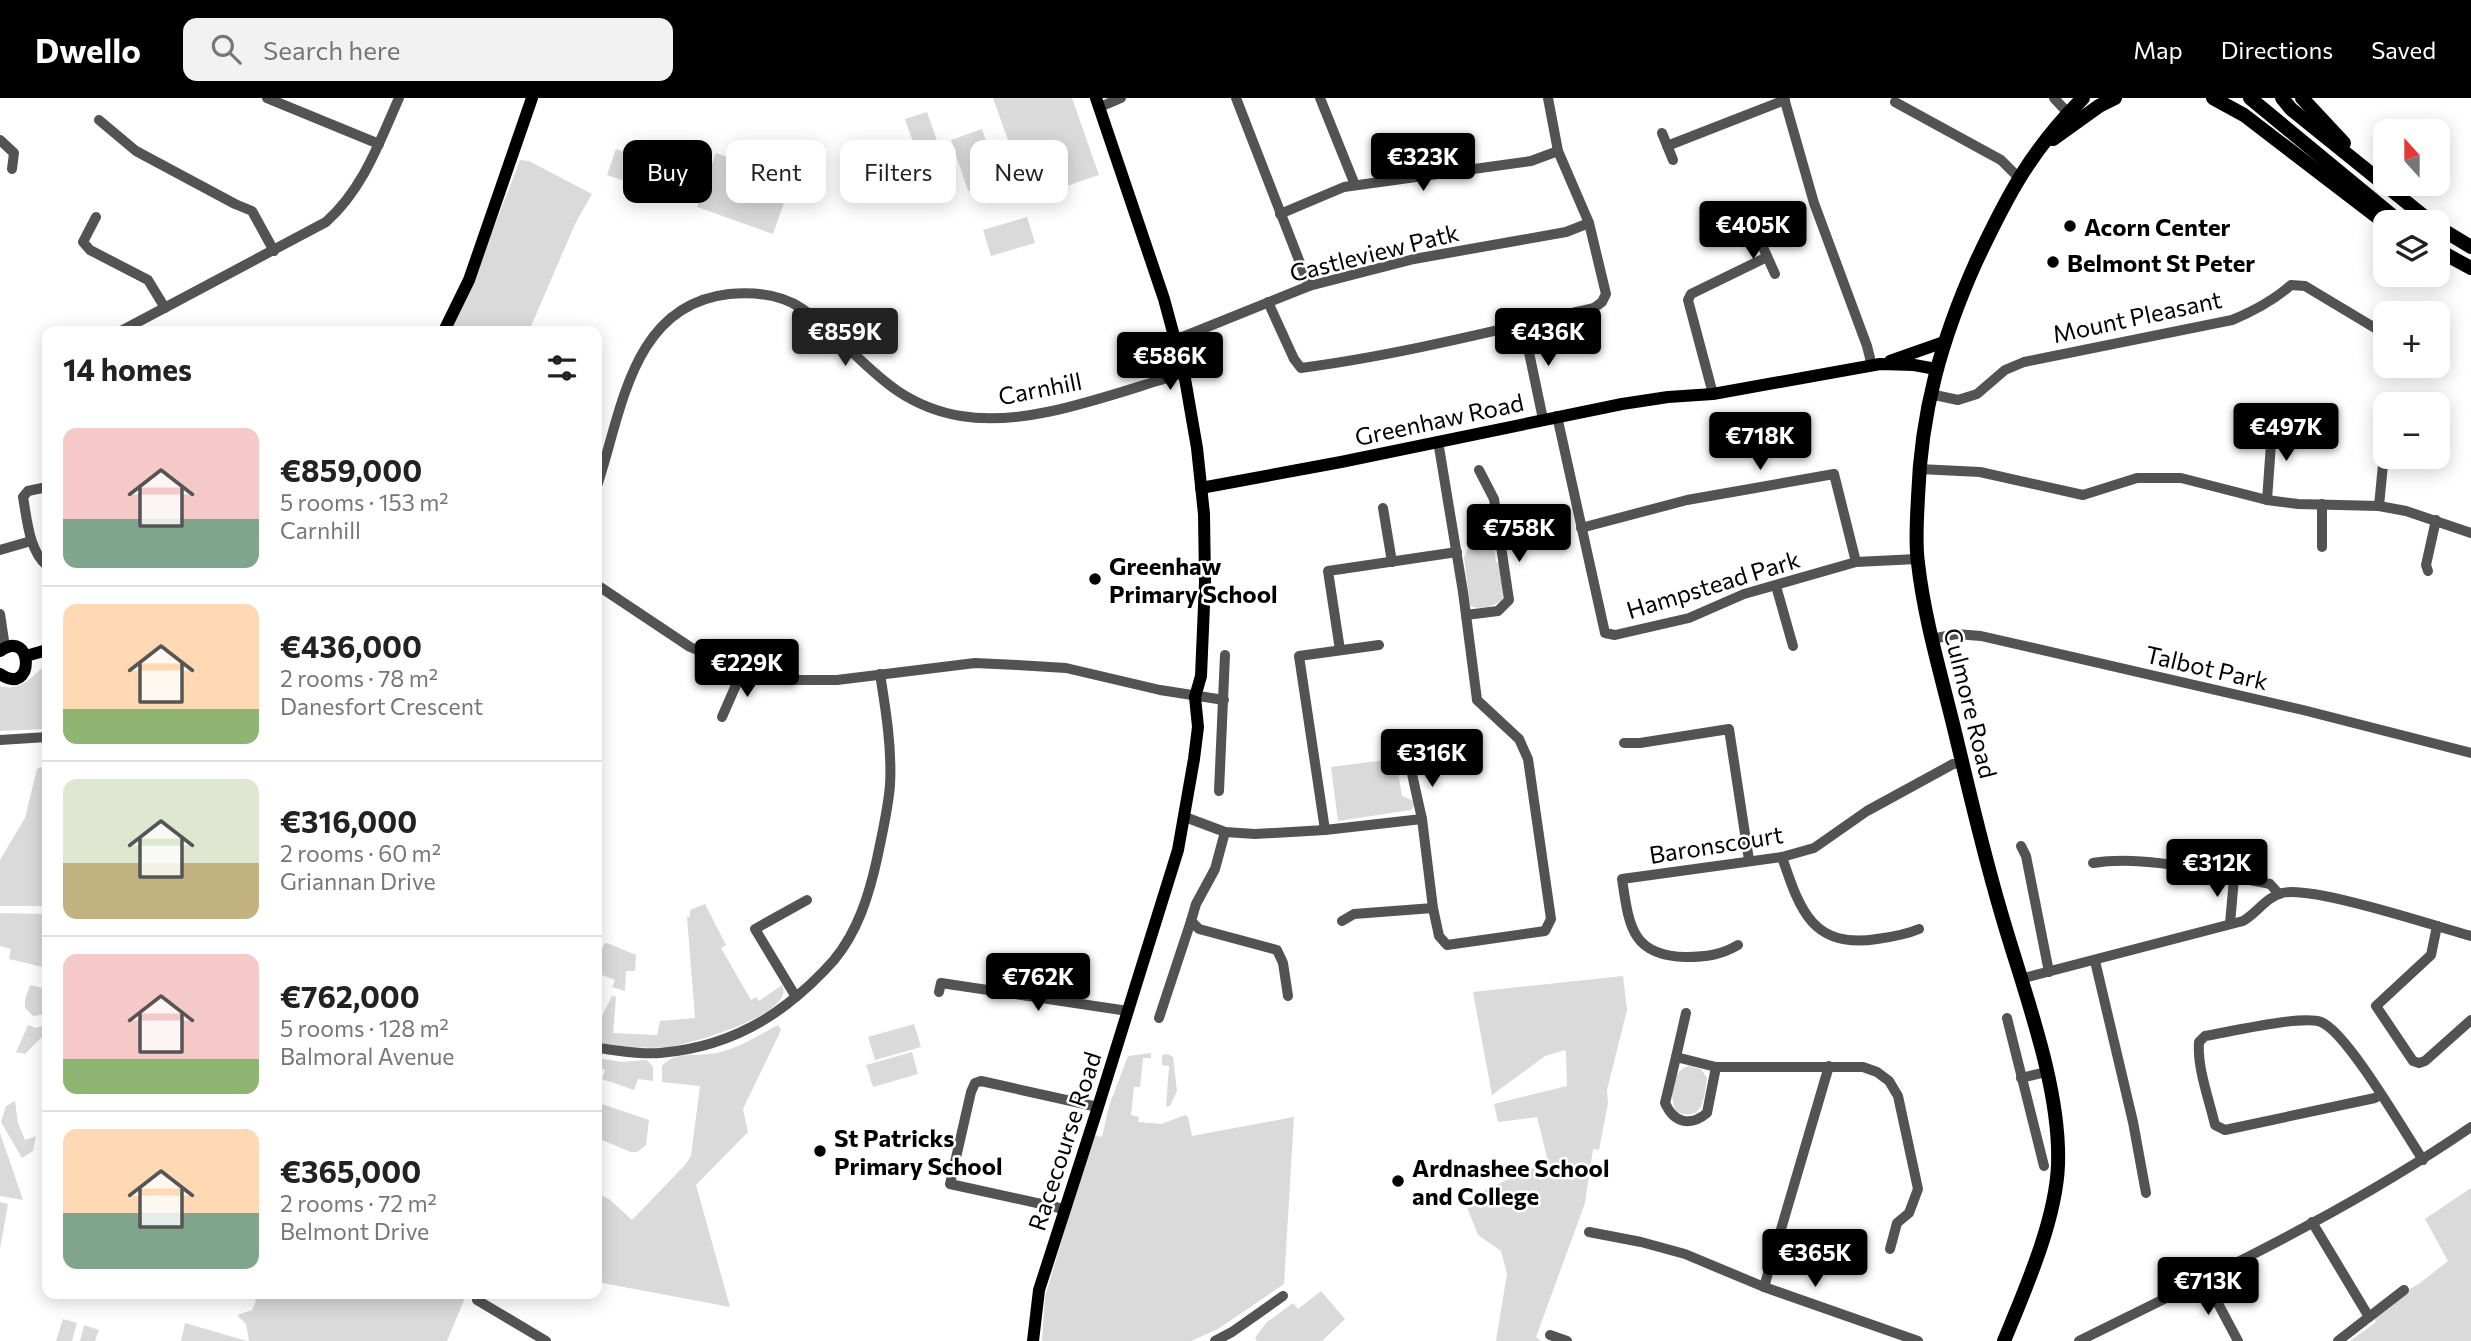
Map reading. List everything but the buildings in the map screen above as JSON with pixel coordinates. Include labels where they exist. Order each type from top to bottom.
[{"type":"highway","name":"Culmore Road","points":[[2004,1341],[2052,1210],[2056,1192],[2058,1122],[1988,868],[1932,639],[1917,559],[1919,469],[1930,394],[1944,342],[1994,221],[2032,155],[2083,98]]},
{"type":"highway","points":[[2032,155],[2066,128],[2115,98]]},
{"type":"highway","points":[[2213,98],[2245,115],[2373,214]]},
{"type":"highway","points":[[2250,98],[2385,210]]},
{"type":"highway","points":[[2282,98],[2291,109],[2373,177]]},
{"type":"highway","points":[[2301,98],[2373,174]]},
{"type":"highway","points":[[2397,196],[2415,210]]},
{"type":"highway","points":[[2450,234],[2471,247]]},
{"type":"highway","points":[[2450,256],[2471,268]]},
{"type":"main road","points":[[446,326],[468,280],[532,98]]},
{"type":"main road","name":"Racecourse Road","points":[[1033,1341],[1039,1290],[1167,890],[1185,817],[1198,727],[1195,697],[1201,677],[1205,514],[1184,373],[1164,299],[1098,103]]},
{"type":"main road","points":[[1876,365],[1944,342]]},
{"type":"main road","name":"Greenhaw Road","points":[[1201,488],[1557,416],[1668,397],[1713,394],[1876,365],[1914,365],[1936,369]]},
{"type":"main road","points":[[0,675],[11,679],[21,676],[27,667],[26,656],[20,649],[3,649]]},
{"type":"main road","points":[[26,656],[42,651]]},
{"type":"street","points":[[267,98],[379,144]]},
{"type":"street","points":[[131,326],[326,222],[359,186],[399,98]]},
{"type":"street","points":[[1098,103],[1121,98]]},
{"type":"street","points":[[1236,98],[1309,286]]},
{"type":"street","points":[[1320,98],[1355,185]]},
{"type":"street","points":[[1268,302],[1294,359],[1301,368],[1361,359],[1594,308],[1602,302],[1606,294],[1589,223],[1558,151],[1548,98]]},
{"type":"street","points":[[1667,146],[1785,99],[1814,203],[1876,365]]},
{"type":"street","points":[[2054,99],[2068,113]]},
{"type":"street","points":[[1895,102],[2001,160],[2019,178]]},
{"type":"street","points":[[99,120],[136,150],[234,204],[252,211],[274,251]]},
{"type":"street","points":[[1662,133],[1673,160]]},
{"type":"street","points":[[0,141],[14,153],[12,169]]},
{"type":"street","points":[[1280,214],[1345,187],[1520,163],[1558,151]]},
{"type":"street","points":[[96,217],[83,242],[90,250],[148,279],[165,308]]},
{"type":"street","name":"Castleview Patk","points":[[1175,340],[1309,286],[1415,259],[1566,232],[1589,223]]},
{"type":"street","points":[[1758,236],[1775,274]]},
{"type":"street","points":[[1713,394],[1688,300],[1691,294],[1768,257]]},
{"type":"street","name":"Mount Pleasant","points":[[1930,394],[1958,400],[1977,394],[2005,370],[2024,362],[2232,320],[2257,310],[2291,285],[2305,286],[2373,327]]},
{"type":"street","name":"Carnhill","points":[[602,469],[626,387],[643,349],[670,319],[688,307],[720,295],[764,295],[794,304],[895,390],[922,404],[959,416],[992,419],[1027,417],[1184,373]]},
{"type":"street","points":[[1522,324],[1543,419]]},
{"type":"street","name":"Hampstead Park","points":[[1557,416],[1605,633],[1615,635],[1689,618],[1744,594],[1856,562],[1917,559]]},
{"type":"street","points":[[2265,432],[2271,444],[2267,500]]},
{"type":"street","points":[[1410,765],[1422,819],[1438,936],[1447,945],[1545,931],[1551,919],[1528,759],[1519,739],[1477,700],[1457,552],[1438,441]]},
{"type":"street","points":[[1919,469],[1980,472],[2083,495],[2137,478],[2181,478],[2267,500],[2298,504],[2379,506],[2436,520],[2471,533]]},
{"type":"street","points":[[2379,506],[2383,469]]},
{"type":"street","points":[[1466,615],[1498,611],[1509,600],[1494,499],[1479,470]]},
{"type":"street","points":[[1581,528],[1687,500],[1834,474],[1856,562]]},
{"type":"street","points":[[42,488],[28,491],[23,497],[31,541],[42,562]]},
{"type":"street","points":[[2322,503],[2322,547]]},
{"type":"street","points":[[1383,509],[1392,562]]},
{"type":"street","points":[[2428,571],[2426,565],[2436,520]]},
{"type":"street","points":[[0,550],[31,541]]},
{"type":"street","points":[[1340,650],[1328,570],[1457,552]]},
{"type":"street","points":[[1776,586],[1793,646]]},
{"type":"street","points":[[602,588],[690,648],[743,669],[793,680],[837,680],[975,663],[1066,668],[1195,697],[1224,700]]},
{"type":"street","points":[[0,614],[3,649]]},
{"type":"street","name":"Talbot Park","points":[[1932,639],[1956,634],[1981,636],[2303,710],[2471,754]]},
{"type":"street","points":[[1325,830],[1299,656],[1379,645]]},
{"type":"street","points":[[1219,791],[1225,655]]},
{"type":"street","points":[[722,717],[743,669]]},
{"type":"street","points":[[602,1048],[657,1054],[699,1047],[728,1038],[752,1027],[796,997],[835,959],[859,921],[871,887],[887,811],[890,783],[888,728],[880,674]]},
{"type":"street","points":[[1624,743],[1640,743],[1729,729],[1749,860]]},
{"type":"street","points":[[0,740],[42,737]]},
{"type":"street","name":"Baronscourt","points":[[1738,945],[1721,954],[1698,957],[1666,957],[1652,951],[1639,940],[1631,926],[1622,879],[1783,857],[1814,848],[1867,811],[1953,764],[1963,763]]},
{"type":"street","points":[[1185,817],[1225,832],[1255,834],[1325,830],[1422,819]]},
{"type":"street","points":[[1159,1018],[1196,904],[1215,869],[1225,832]]},
{"type":"street","points":[[2021,846],[2049,972]]},
{"type":"street","points":[[1783,857],[1801,907],[1820,929],[1836,939],[1856,943],[1903,936],[1919,929]]},
{"type":"street","points":[[2093,863],[2111,860],[2139,862],[2270,884],[2279,894]]},
{"type":"street","points":[[2230,924],[2234,878]]},
{"type":"street","points":[[2020,979],[2243,921],[2268,899],[2279,894],[2300,892],[2348,902],[2471,936]]},
{"type":"street","points":[[796,997],[755,929],[807,900]]},
{"type":"street","points":[[1342,920],[1354,914],[1433,908]]},
{"type":"street","points":[[1191,921],[1199,929],[1276,950],[1283,963],[1288,996]]},
{"type":"street","points":[[2437,926],[2434,951],[2431,955],[2376,1006],[2413,1061],[2419,1063],[2425,1061],[2471,1020]]},
{"type":"street","points":[[2095,961],[2133,1122],[2146,1193]]},
{"type":"street","points":[[939,992],[941,983],[1128,1011]]},
{"type":"street","points":[[1686,1013],[1665,1103],[1674,1117],[1684,1121],[1698,1121],[1707,1113],[1716,1067]]},
{"type":"street","points":[[2007,1018],[2044,1166]]},
{"type":"street","points":[[2380,1095],[2225,1130],[2219,1129],[2215,1125],[2198,1050],[2199,1042],[2205,1036],[2262,1025],[2303,1021],[2322,1023],[2345,1043],[2380,1095],[2423,1160]]},
{"type":"street","points":[[1676,1057],[1716,1067],[1863,1067],[1889,1080],[1898,1096],[1918,1189],[1909,1213],[1897,1223],[1890,1248]]},
{"type":"street","points":[[1764,1287],[1829,1066]]},
{"type":"street","points":[[2021,1078],[2046,1072]]},
{"type":"street","points":[[1064,1209],[950,1184],[971,1092],[975,1083],[981,1081],[1098,1107]]},
{"type":"street","points":[[2079,1341],[2312,1222],[2423,1160],[2471,1127]]},
{"type":"street","points":[[2312,1222],[2369,1317]]},
{"type":"street","points":[[1589,1232],[1641,1242],[1703,1261],[1764,1287],[1918,1341]]},
{"type":"street","points":[[2205,1279],[2238,1341]]},
{"type":"street","points":[[2338,1341],[2404,1290]]},
{"type":"street","points":[[1215,1341],[1283,1296]]},
{"type":"street","points":[[477,1300],[547,1341]]},
{"type":"street","points":[[1550,1335],[1567,1341]]},
{"type":"shaded area","points":[[993,98],[1072,98],[1099,175],[1068,186],[1068,140],[1008,140]]},
{"type":"shaded area","points":[[927,112],[937,140],[912,140],[905,119]]},
{"type":"shaded area","points":[[982,129],[986,140],[970,140],[970,190],[968,191],[956,155],[956,140],[951,140]]},
{"type":"shaded area","points":[[616,149],[623,151],[623,181],[607,175]]},
{"type":"shaded area","points":[[716,153],[726,157],[726,203],[784,203],[773,234],[697,207],[698,203],[712,203],[712,164]]},
{"type":"shaded area","points":[[520,160],[529,161],[592,194],[575,224],[531,326],[447,326],[470,289]]},
{"type":"shaded area","points":[[1027,217],[1035,243],[991,256],[983,230]]},
{"type":"shaded area","points":[[1494,544],[1496,562],[1500,563],[1503,599],[1487,607],[1470,606],[1464,557],[1468,548]]},
{"type":"shaded area","points":[[42,668],[42,729],[0,731],[0,686],[14,687],[32,678]]},
{"type":"shaded area","points":[[1396,760],[1402,796],[1414,801],[1411,810],[1338,821],[1331,767]]},
{"type":"shaded area","points":[[37,769],[42,769],[42,906],[0,906],[0,860],[25,818]]},
{"type":"shaded area","points":[[705,904],[726,945],[721,948],[751,1000],[756,997],[759,1001],[782,985],[783,996],[774,1006],[739,1026],[679,1045],[649,1048],[602,1044],[602,1016],[612,996],[616,997],[613,1033],[657,1035],[660,1021],[695,1018],[687,917],[690,917],[690,910]]},
{"type":"shaded area","points":[[0,913],[42,914],[42,967],[9,959],[11,949],[0,946]]},
{"type":"shaded area","points":[[604,944],[636,955],[635,971],[626,971],[625,991],[612,987],[615,980],[602,975]]},
{"type":"shaded area","points":[[1623,976],[1627,1010],[1607,1090],[1608,1103],[1599,1150],[1593,1149],[1585,1203],[1536,1337],[1541,1341],[1496,1341],[1507,1274],[1501,1251],[1478,1235],[1464,1200],[1548,1161],[1537,1117],[1498,1122],[1494,1104],[1567,1086],[1566,1053],[1565,1050],[1545,1056],[1492,1095],[1473,992]]},
{"type":"shaded area","points":[[30,985],[42,988],[42,1015],[33,1016],[25,1008]]},
{"type":"shaded area","points":[[914,1024],[921,1047],[875,1060],[868,1037]]},
{"type":"shaded area","points":[[28,1025],[36,1028],[42,1026],[42,1037],[25,1054],[16,1052]]},
{"type":"shaded area","points":[[778,1025],[781,1030],[743,1109],[748,1132],[696,1185],[730,1307],[602,1283],[602,1196],[632,1220],[691,1156],[700,1086],[662,1082],[662,1066],[672,1058],[710,1054],[745,1043]]},
{"type":"shaded area","points":[[912,1052],[918,1074],[873,1087],[866,1065]]},
{"type":"shaded area","points":[[1151,1053],[1151,1058],[1143,1058],[1140,1087],[1134,1087],[1131,1115],[1139,1117],[1138,1122],[1162,1124],[1185,1115],[1188,1117],[1192,1136],[1294,1117],[1284,1284],[1218,1329],[1191,1341],[1042,1341],[1045,1297],[1093,1135],[1102,1137],[1109,1106],[1128,1056]]},
{"type":"shaded area","points":[[1162,1055],[1173,1057],[1177,1091],[1170,1106],[1166,1107],[1169,1066],[1162,1065]]},
{"type":"shaded area","points":[[602,1059],[622,1062],[647,1060],[653,1067],[653,1081],[638,1079],[634,1090],[602,1079],[605,1070],[602,1069]]},
{"type":"shaded area","points":[[1689,1066],[1701,1069],[1707,1078],[1701,1106],[1693,1114],[1677,1112],[1672,1092],[1678,1073]]},
{"type":"shaded area","points":[[15,1101],[18,1123],[25,1140],[36,1136],[33,1151],[22,1158],[1,1122],[6,1106]]},
{"type":"shaded area","points":[[602,1104],[649,1120],[646,1145],[637,1152],[602,1140]]},
{"type":"shaded area","points":[[0,1133],[23,1200],[0,1196]]},
{"type":"shaded area","points":[[2471,1188],[2471,1341],[2350,1341],[2376,1322],[2371,1312],[2420,1283],[2448,1261],[2425,1219]]},
{"type":"shaded area","points":[[0,1202],[8,1204],[0,1249]]},
{"type":"shaded area","points":[[1321,1291],[1345,1319],[1322,1341],[1257,1341],[1255,1338],[1266,1323],[1293,1303],[1298,1309]]},
{"type":"shaded area","points":[[255,1299],[464,1299],[447,1341],[249,1341],[246,1324],[237,1315],[252,1310]]},
{"type":"shaded area","points":[[63,1319],[77,1323],[72,1341],[56,1341]]},
{"type":"shaded area","points":[[185,1323],[247,1341],[181,1341]]},
{"type":"shaded area","points":[[84,1325],[99,1330],[95,1341],[80,1341]]},
{"type":"place","name":"Acorn Center","points":[[2070,226]]},
{"type":"place","name":"Belmont St Peter","points":[[2053,262]]},
{"type":"place","name":"Greenhaw Primary School","points":[[1095,579]]},
{"type":"place","name":"St Patricks Primary School","points":[[820,1151]]},
{"type":"place","name":"Ardnashee School and College","points":[[1398,1181]]}]
